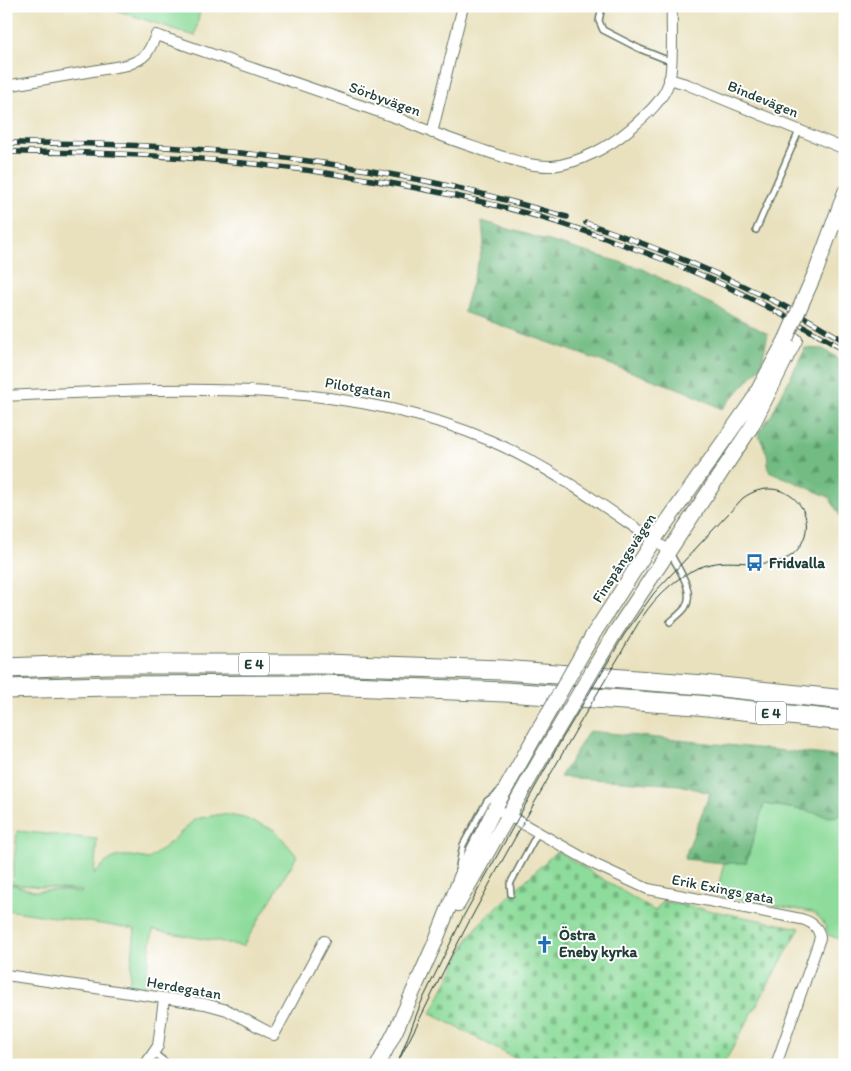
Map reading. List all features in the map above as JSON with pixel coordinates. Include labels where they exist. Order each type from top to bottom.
[{"type":"highway","name":"E 4","points":[[6,668],[108,664],[323,664],[502,670],[703,685],[845,700]]},
{"type":"highway","name":"E 4","points":[[6,689],[323,684],[505,692],[697,704],[845,721]]},
{"type":"main road","name":"Finspångsvägen","points":[[820,272],[845,192]]},
{"type":"main road","name":"Finspångsvägen","points":[[434,945],[614,634],[752,426],[845,220]]},
{"type":"main road","name":"Finspångsvägen","points":[[378,1065],[396,1030],[434,945],[457,887],[495,808],[534,738],[594,633],[654,540],[752,401],[791,340]]},
{"type":"street","points":[[432,133],[463,6]]},
{"type":"street","name":"Sörbyvägen","points":[[6,86],[127,66],[141,60],[148,53],[156,35],[400,119],[432,133],[520,162],[551,166],[568,163],[599,150],[624,134],[656,104],[669,79],[672,6]]},
{"type":"street","name":"Bindevägen","points":[[669,79],[686,84],[845,149]]},
{"type":"street","name":"Pilotgatan","points":[[6,396],[163,390],[221,390],[310,396],[406,412],[468,431],[526,458],[543,467],[668,550]]},
{"type":"street","name":"Erik Exings gata","points":[[495,808],[596,865],[648,889],[801,919],[814,924],[820,933],[820,938],[776,1065]]},
{"type":"street","name":"Herdegatan","points":[[6,976],[205,1004],[227,1010],[274,1035],[324,941]]},
{"type":"street","points":[[145,1065],[158,1046],[164,999]]},
{"type":"lane","points":[[602,6],[599,22],[603,30],[670,61]]},
{"type":"lane","points":[[756,230],[800,130]]},
{"type":"lane","points":[[668,550],[685,582],[688,596],[686,607],[670,622]]},
{"type":"lane","points":[[457,887],[458,862],[463,845],[487,801],[507,786]]},
{"type":"lane","points":[[511,894],[510,884],[538,832]]},
{"type":"lane","points":[[154,1054],[169,1065]]},
{"type":"green space","points":[[103,6],[201,6],[195,36]]},
{"type":"green space","points":[[482,221],[643,269],[768,334],[761,366],[722,409],[685,391],[463,312],[484,243]]},
{"type":"green space","points":[[805,348],[823,349],[845,362],[845,524],[829,497],[769,471],[767,454],[758,433],[772,414]]},
{"type":"green space","points":[[589,731],[845,757],[845,815],[830,817],[803,810],[764,804],[746,863],[684,859],[710,793],[680,785],[560,777]]},
{"type":"green space","points":[[763,804],[803,810],[830,817],[845,815],[845,941],[828,935],[823,922],[812,912],[716,895],[724,863],[746,862]]},
{"type":"green space","points":[[222,814],[244,818],[275,830],[297,856],[243,946],[153,930],[144,988],[129,985],[135,929],[6,910],[6,883],[35,891],[60,890],[81,893],[82,891],[12,884],[17,831],[97,839],[94,875],[107,862],[119,856],[149,859],[172,841],[195,819]]},
{"type":"green space","points":[[557,851],[655,911],[662,901],[800,928],[723,1065],[527,1065],[431,1013],[470,936],[481,922]]},
{"type":"tram line","points":[[397,1065],[497,870],[643,616],[665,590],[677,580],[704,566],[722,562],[769,563],[790,557],[798,549],[805,535],[806,522],[803,510],[795,499],[785,492],[772,489],[758,491],[743,498],[654,593],[624,635],[562,739],[463,917],[421,1003],[399,1060]]},
{"type":"railway","points":[[6,143],[156,146],[306,161],[356,168],[446,185],[567,217]]},
{"type":"railway","points":[[6,152],[95,153],[228,161],[316,171],[491,204],[588,232],[676,265],[778,312],[845,350]]},
{"type":"railway","points":[[586,223],[710,271],[782,305],[845,341]]},
{"type":"place","name":"Fridvalla","points":[[755,563]]},
{"type":"place","name":"Östra Eneby kyrka","points":[[545,944]]}]
